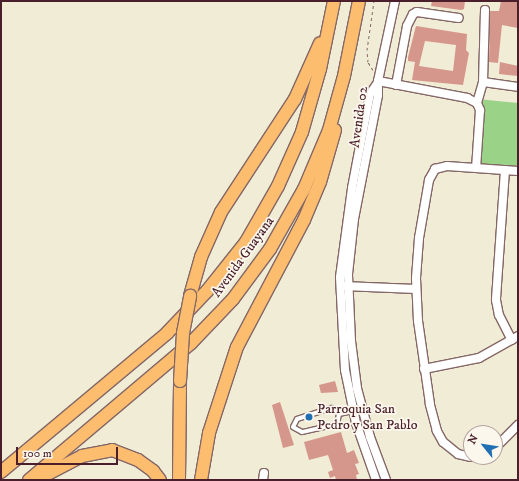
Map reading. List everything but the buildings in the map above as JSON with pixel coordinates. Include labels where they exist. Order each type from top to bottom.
[{"type":"main road","name":"Avenida Guayana","points":[[1,472],[167,333],[207,291],[238,253],[272,200],[297,145],[314,93],[334,1]]},
{"type":"main road","name":"Avenida Guayana","points":[[29,480],[191,343],[246,283],[284,226],[304,189],[328,130],[344,76],[359,1]]},
{"type":"main road","points":[[178,480],[180,381],[183,333],[190,296],[201,257],[218,217],[294,99],[331,14]]},
{"type":"main road","points":[[200,480],[209,433],[237,347],[292,243],[320,182],[335,132],[344,76]]},
{"type":"main road","points":[[37,480],[82,456],[112,450],[130,455],[146,464],[160,480]]},
{"type":"street","name":"Avenida 02","points":[[381,479],[353,411],[342,343],[344,286],[378,95],[379,77],[395,1]]},
{"type":"street","points":[[476,168],[480,110],[478,103],[484,82],[485,10]]},
{"type":"street","points":[[396,84],[407,26],[413,14],[418,12],[459,18]]},
{"type":"street","points":[[379,77],[396,84],[467,98],[478,103]]},
{"type":"street","points":[[484,82],[518,87]]},
{"type":"street","points":[[463,454],[454,451],[440,436],[424,369],[416,289],[419,238],[431,174],[442,166],[518,171]]},
{"type":"street","points":[[424,369],[479,358],[515,338],[499,315],[496,300],[505,170]]},
{"type":"street","name":"Avenida 02","points":[[344,286],[357,388],[381,479]]},
{"type":"street","points":[[344,286],[416,289]]},
{"type":"street","points":[[503,440],[518,425]]},
{"type":"lane","points":[[331,408],[337,410],[339,414],[339,421],[334,425],[302,432],[293,427],[297,419],[331,408]]},
{"type":"lane","points":[[339,414],[353,411]]},
{"type":"path","points":[[374,1],[367,57],[371,69],[379,77]]},
{"type":"green space","points":[[467,98],[518,103],[518,171],[476,168],[480,110]]},
{"type":"place","name":"Parroquia San Pedro y San Pablo","points":[[309,417]]}]
